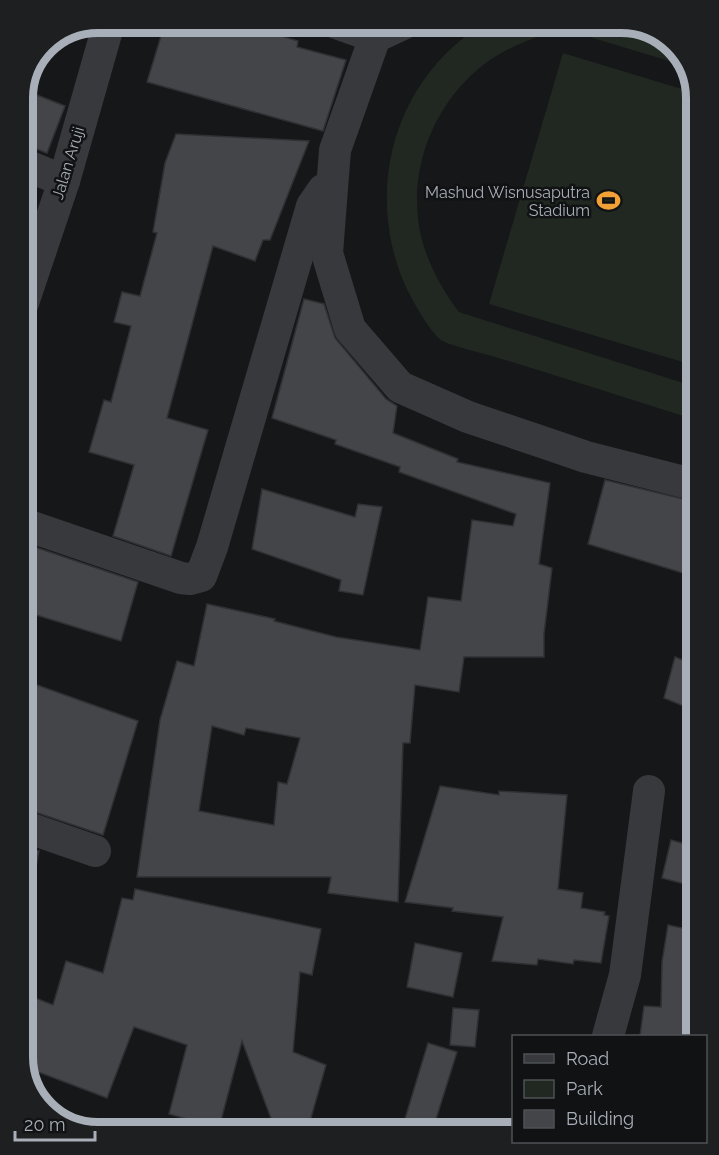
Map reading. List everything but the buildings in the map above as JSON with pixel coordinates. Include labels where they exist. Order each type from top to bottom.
[{"type":"street","name":"Jalan Aruji","points":[[33,273],[63,182],[106,33]]},
{"type":"street","points":[[364,33],[375,37],[384,33]]},
{"type":"street","points":[[375,37],[335,150],[327,253],[350,329],[400,387],[468,417],[586,457],[686,482]]},
{"type":"street","points":[[33,168],[63,182]]},
{"type":"street","points":[[33,527],[175,576],[190,579],[201,576],[212,547],[312,206],[333,175]]},
{"type":"street","points":[[608,1035],[626,975],[649,791]]},
{"type":"street","points":[[33,830],[95,851]]},
{"type":"green space","points":[[472,33],[548,33],[515,46],[489,61],[467,80],[448,103],[433,128],[423,156],[418,185],[418,214],[423,244],[438,280],[448,296],[459,312],[686,384],[686,417],[441,340],[412,300],[393,251],[387,214],[388,176],[395,140],[409,105],[429,73],[454,46]]},
{"type":"green space","points":[[580,33],[625,33],[642,36],[664,49],[676,63]]},
{"type":"green space","name":"Mashud Wisnusaputra Stadium","points":[[563,53],[685,90],[686,363],[489,304]]},
{"type":"place","name":"Mashud Wisnusaputra Stadium","points":[[608,201]]}]
